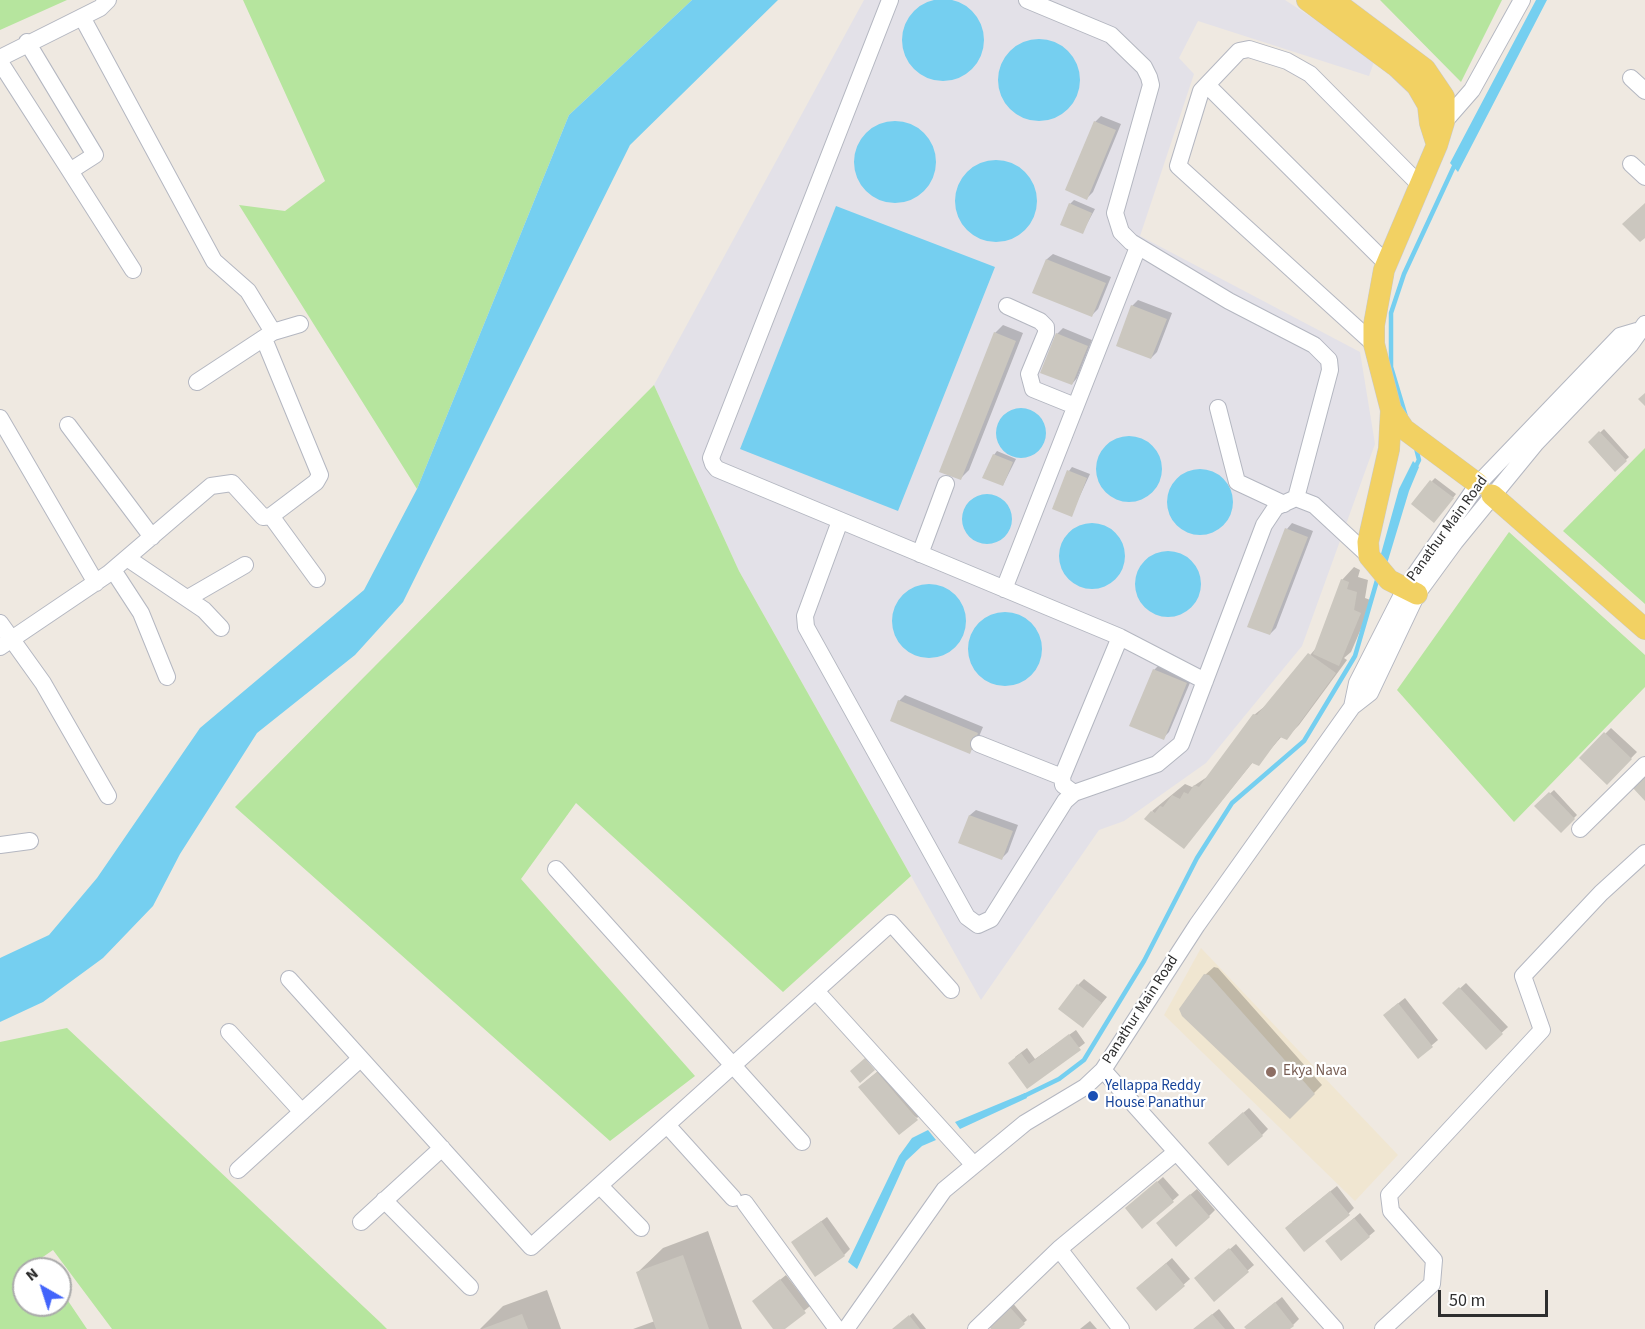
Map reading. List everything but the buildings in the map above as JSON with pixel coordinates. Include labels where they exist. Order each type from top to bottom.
[{"type":"main road","points":[[1306,0],[1397,67],[1417,86],[1428,105],[1430,123],[1437,145]]},
{"type":"main road","points":[[1333,0],[1425,69],[1444,98],[1444,122],[1437,145],[1387,264],[1374,325],[1374,344],[1391,410],[1389,448],[1368,542],[1391,577]]},
{"type":"main road","points":[[1391,410],[1412,434],[1485,490],[1645,629]]},
{"type":"street","points":[[108,0],[100,8],[27,42],[0,60],[133,270]]},
{"type":"street","points":[[890,0],[711,458],[717,469],[1120,637],[1205,681]]},
{"type":"street","points":[[840,521],[805,616],[806,627],[970,921],[983,924],[991,919],[1053,817],[1074,793],[1157,764],[1181,744],[1264,525],[1276,507],[1290,501],[1330,370],[1329,360],[1314,345],[1228,302],[1138,247],[1121,232],[1115,213],[1151,85],[1149,77],[1144,67],[1111,35],[1057,6],[1027,0]]},
{"type":"street","points":[[1444,122],[1472,90],[1522,0]]},
{"type":"street","points":[[82,17],[214,261],[248,291],[268,336],[320,475],[316,482],[271,516]]},
{"type":"street","points":[[27,42],[95,155],[70,171]]},
{"type":"street","points":[[1374,344],[1178,166],[1201,91],[1234,54],[1244,49],[1262,52],[1287,61],[1310,74],[1420,185]]},
{"type":"street","points":[[1631,78],[1645,91]]},
{"type":"street","points":[[1207,85],[1387,264]]},
{"type":"street","points":[[1631,164],[1645,177]]},
{"type":"street","points":[[1004,589],[1138,247]]},
{"type":"street","points":[[1007,306],[1040,321],[1046,327],[1046,333],[1029,375],[1033,389],[1076,406]]},
{"type":"street","points":[[197,382],[268,336],[300,324]]},
{"type":"street","name":"Panathur Main Road","points":[[846,1329],[944,1190],[1025,1123],[1085,1087],[1103,1070],[1197,925],[1352,707],[1357,683],[1391,577],[1485,490],[1620,336],[1641,328]]},
{"type":"street","points":[[1218,408],[1237,482],[1290,501],[1314,505],[1391,577]]},
{"type":"street","points":[[0,418],[96,583]]},
{"type":"street","points":[[69,425],[152,537]]},
{"type":"street","points":[[6,643],[114,570],[211,486],[222,482],[232,483],[258,514],[271,516],[317,579]]},
{"type":"street","points":[[920,554],[946,484]]},
{"type":"street","points":[[127,558],[188,598],[204,610],[221,628]]},
{"type":"street","points":[[188,598],[245,565]]},
{"type":"street","points":[[114,570],[141,613],[167,677]]},
{"type":"street","points":[[0,623],[6,643],[43,683],[108,796]]},
{"type":"street","points":[[1074,793],[1063,785],[1062,777],[1120,637]]},
{"type":"street","points":[[979,744],[1062,777]]},
{"type":"street","points":[[1580,829],[1645,765]]},
{"type":"street","points":[[0,845],[30,842]]},
{"type":"street","points":[[1383,1329],[1432,1284],[1434,1260],[1391,1211],[1389,1195],[1542,1030],[1523,975],[1601,893],[1645,853]]},
{"type":"street","points":[[556,869],[802,1142]]},
{"type":"street","points":[[289,980],[531,1247],[891,923],[951,990]]},
{"type":"street","points":[[816,991],[973,1164]]},
{"type":"street","points":[[229,1032],[302,1112]]},
{"type":"street","points":[[238,1170],[360,1059]]},
{"type":"street","points":[[1103,1070],[1335,1329]]},
{"type":"street","points":[[668,1125],[739,1200],[837,1329]]},
{"type":"street","points":[[361,1222],[442,1148]]},
{"type":"street","points":[[975,1329],[1059,1249],[1176,1152]]},
{"type":"street","points":[[600,1186],[641,1228]]},
{"type":"street","points":[[384,1200],[470,1287]]},
{"type":"street","points":[[1059,1249],[1121,1329]]},
{"type":"shaded area","points":[[864,0],[1285,0],[1375,59],[1369,76],[1198,21],[1179,58],[1194,74],[1140,236],[1360,352],[1375,444],[1302,646],[1206,763],[1124,821],[1099,830],[981,1000],[739,571],[654,385]]},
{"type":"shaded area","name":"Ekya Nava","points":[[1201,948],[1398,1155],[1355,1201],[1164,1015]]},
{"type":"green space","points":[[0,0],[67,0],[0,30]]},
{"type":"green space","points":[[243,0],[692,0],[569,115],[417,489],[239,205],[285,211],[325,181]]},
{"type":"green space","points":[[1380,0],[1502,0],[1461,82]]},
{"type":"green space","points":[[654,385],[739,571],[911,876],[783,992],[576,803],[521,879],[695,1076],[610,1141],[235,807]]},
{"type":"green space","points":[[1645,448],[1645,604],[1563,531]]},
{"type":"green space","points":[[1509,532],[1645,655],[1645,687],[1514,822],[1397,690]]},
{"type":"green space","points":[[67,1028],[387,1329],[112,1329],[72,1275],[72,1257],[58,1257],[53,1250],[43,1257],[12,1257],[12,1317],[72,1317],[72,1307],[87,1329],[0,1329],[0,1042]]},
{"type":"water","points":[[943,-1],[959,2],[972,11],[981,24],[984,40],[981,56],[972,69],[959,78],[943,81],[927,78],[914,69],[905,56],[902,40],[905,24],[914,11],[927,2]]},
{"type":"water","points":[[692,0],[778,0],[630,145],[403,602],[355,655],[257,733],[180,854],[153,906],[103,958],[43,1002],[0,1022],[0,958],[49,935],[97,878],[200,728],[364,590],[417,489],[569,115]]},
{"type":"water","points":[[1536,0],[1547,0],[1458,172],[1450,163]]},
{"type":"water","points":[[1039,39],[1055,42],[1068,51],[1077,64],[1080,80],[1077,96],[1068,109],[1055,118],[1039,121],[1023,118],[1010,109],[1001,96],[998,80],[1001,64],[1010,51],[1023,42]]},
{"type":"water","points":[[895,121],[911,124],[924,133],[933,146],[936,162],[933,178],[924,191],[911,200],[895,203],[879,200],[866,191],[857,178],[854,162],[857,146],[866,133],[879,124]]},
{"type":"water","points":[[996,160],[1012,163],[1025,172],[1034,185],[1037,201],[1034,217],[1025,230],[1012,239],[996,242],[980,239],[967,230],[958,217],[955,201],[958,185],[967,172],[980,163]]},
{"type":"water","points":[[836,206],[995,267],[898,511],[740,449]]},
{"type":"water","points":[[1016,408],[1026,408],[1039,415],[1046,428],[1046,438],[1039,451],[1026,458],[1016,458],[1007,454],[1000,447],[996,438],[996,428],[1000,419],[1007,412]]},
{"type":"water","points":[[1129,436],[1142,439],[1152,446],[1159,456],[1162,469],[1159,482],[1152,492],[1142,499],[1129,502],[1116,499],[1106,492],[1099,482],[1096,469],[1099,456],[1106,446],[1116,439]]},
{"type":"water","points":[[1413,461],[1419,467],[1409,491],[1386,567],[1379,561],[1399,489]]},
{"type":"water","points":[[1200,469],[1213,472],[1223,479],[1230,489],[1233,502],[1230,515],[1223,525],[1213,532],[1200,535],[1187,532],[1177,525],[1170,515],[1167,502],[1170,489],[1177,479],[1187,472]]},
{"type":"water","points":[[982,494],[992,494],[1005,501],[1012,514],[1012,524],[1005,537],[992,544],[982,544],[973,540],[966,533],[962,524],[962,514],[966,505],[973,498]]},
{"type":"water","points":[[1092,523],[1105,526],[1115,533],[1122,543],[1125,556],[1122,569],[1115,579],[1105,586],[1092,589],[1079,586],[1069,579],[1062,569],[1059,556],[1062,543],[1069,533],[1079,526]]},
{"type":"water","points":[[1168,551],[1181,554],[1191,561],[1198,571],[1201,584],[1198,597],[1191,607],[1181,614],[1168,617],[1155,614],[1145,607],[1138,597],[1135,584],[1138,571],[1145,561],[1155,554]]},
{"type":"water","points":[[929,584],[943,587],[955,595],[963,607],[966,621],[963,635],[955,647],[943,655],[929,658],[915,655],[903,647],[895,635],[892,621],[895,607],[903,595],[915,587]]},
{"type":"water","points":[[1005,612],[1019,615],[1031,623],[1039,635],[1042,649],[1039,663],[1031,675],[1019,683],[1005,686],[991,683],[979,675],[971,663],[968,649],[971,635],[979,623],[991,615]]},
{"type":"water","points":[[1025,1093],[1027,1098],[960,1129],[955,1122]]},
{"type":"water","points":[[928,1130],[936,1140],[922,1146],[906,1161],[857,1269],[848,1262],[899,1156],[912,1138]]},
{"type":"waterway","points":[[1406,417],[1391,367],[1391,313],[1404,274],[1456,162]]},
{"type":"waterway","points":[[1415,468],[1419,460],[1416,448]]},
{"type":"waterway","points":[[1022,1097],[1059,1079],[1084,1060],[1144,961],[1197,858],[1232,803],[1304,741],[1355,656],[1378,577]]},
{"type":"place","name":"Ekya Nava","points":[[1271,1072]]},
{"type":"place","name":"Yellappa Reddy House Panathur","points":[[1093,1096]]}]
